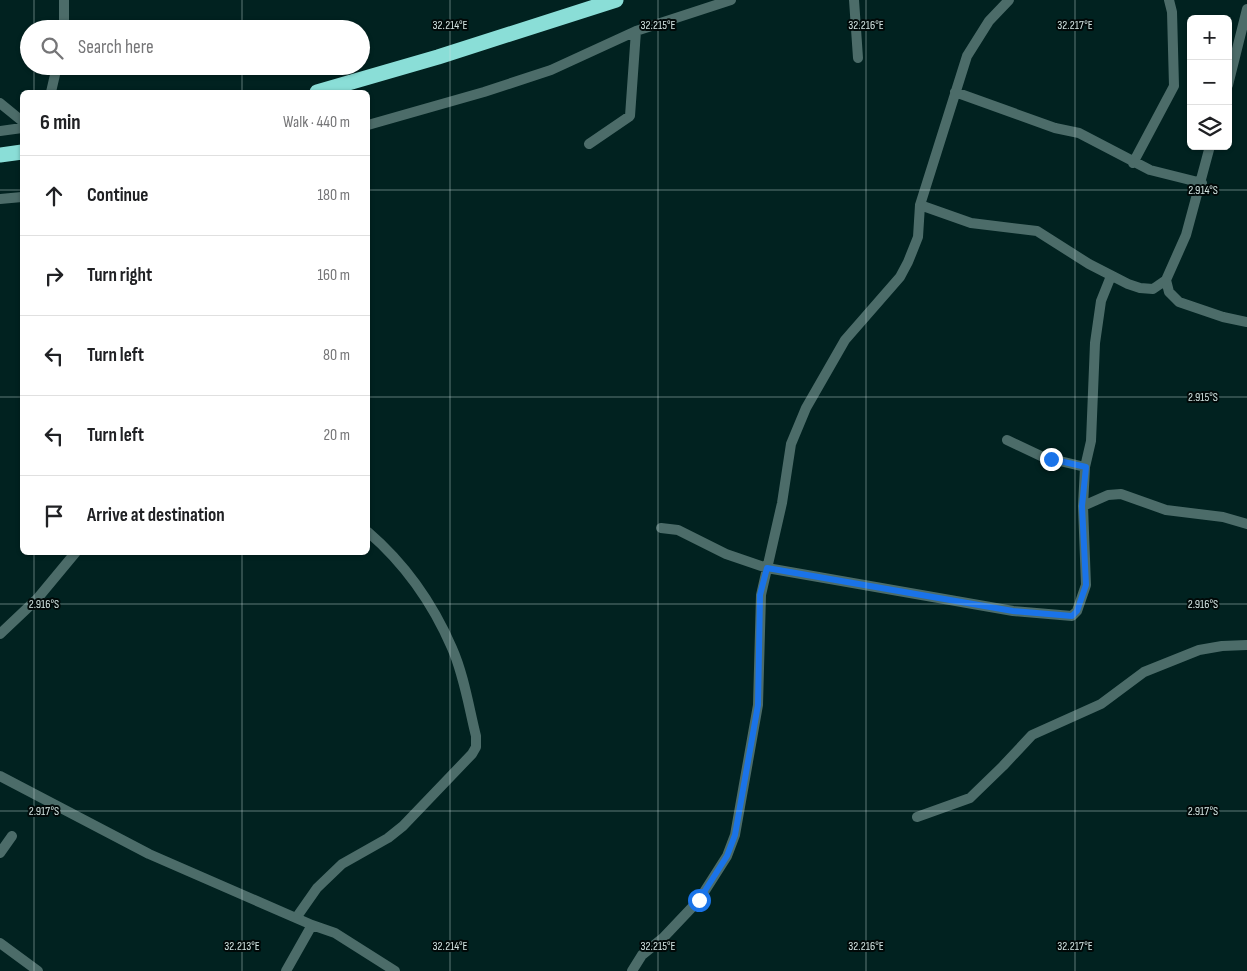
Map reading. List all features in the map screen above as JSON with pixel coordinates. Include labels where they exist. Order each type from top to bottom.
[{"type":"highway","points":[[324,90],[429,60],[616,0]]},
{"type":"highway","points":[[0,155],[20,152]]},
{"type":"street","points":[[64,0],[64,20]]},
{"type":"street","points":[[370,124],[484,92],[550,70],[636,30],[731,0]]},
{"type":"street","points":[[854,0],[858,58]]},
{"type":"street","points":[[632,971],[642,955],[663,938],[699,900],[727,856],[735,835],[758,705],[760,595],[784,495],[789,452],[806,408],[846,340],[900,277],[918,237],[920,205],[955,92],[975,40],[1009,0]]},
{"type":"street","points":[[1133,163],[1174,86],[1172,12],[1169,0]]},
{"type":"street","points":[[1232,69],[1247,9]]},
{"type":"street","points":[[589,144],[630,116],[636,30]]},
{"type":"street","points":[[51,90],[55,75]]},
{"type":"street","points":[[955,92],[1056,128],[1079,133],[1133,163],[1150,170],[1202,183]]},
{"type":"street","points":[[0,103],[20,120]]},
{"type":"street","points":[[0,131],[20,128]]},
{"type":"street","points":[[920,205],[971,223],[1037,230],[1111,276],[1148,290],[1158,287],[1166,280],[1186,235],[1202,183],[1209,150]]},
{"type":"street","points":[[0,199],[20,197]]},
{"type":"street","points":[[661,528],[678,530],[719,552],[767,568],[1013,611],[1072,616],[1077,611],[1086,585],[1082,506],[1091,441],[1097,318],[1111,276]]},
{"type":"street","points":[[1166,280],[1172,296],[1186,306],[1247,322]]},
{"type":"street","points":[[1007,440],[1043,457],[1086,467]]},
{"type":"street","points":[[1082,506],[1108,495],[1121,494],[1166,510],[1223,517],[1247,524]]},
{"type":"street","points":[[296,918],[317,888],[329,876],[342,864],[388,838],[403,826],[464,763],[476,747],[476,736],[453,649],[416,585],[391,552],[370,534]]},
{"type":"street","points":[[0,634],[37,599],[74,555]]},
{"type":"street","points":[[917,817],[970,798],[1004,766],[1032,735],[1101,704],[1144,672],[1199,650],[1222,646],[1247,645]]},
{"type":"street","points":[[0,776],[150,854],[312,925],[335,932],[395,971]]},
{"type":"street","points":[[0,853],[12,836]]},
{"type":"street","points":[[286,971],[312,925]]},
{"type":"street","points":[[0,944],[38,971]]},
{"type":"route","points":[[699,900],[727,856],[735,835],[753,742],[758,705],[760,595],[767,568],[1013,611],[1072,616],[1077,611],[1086,585],[1082,506],[1086,467],[1077,463],[1051,459]]}]
